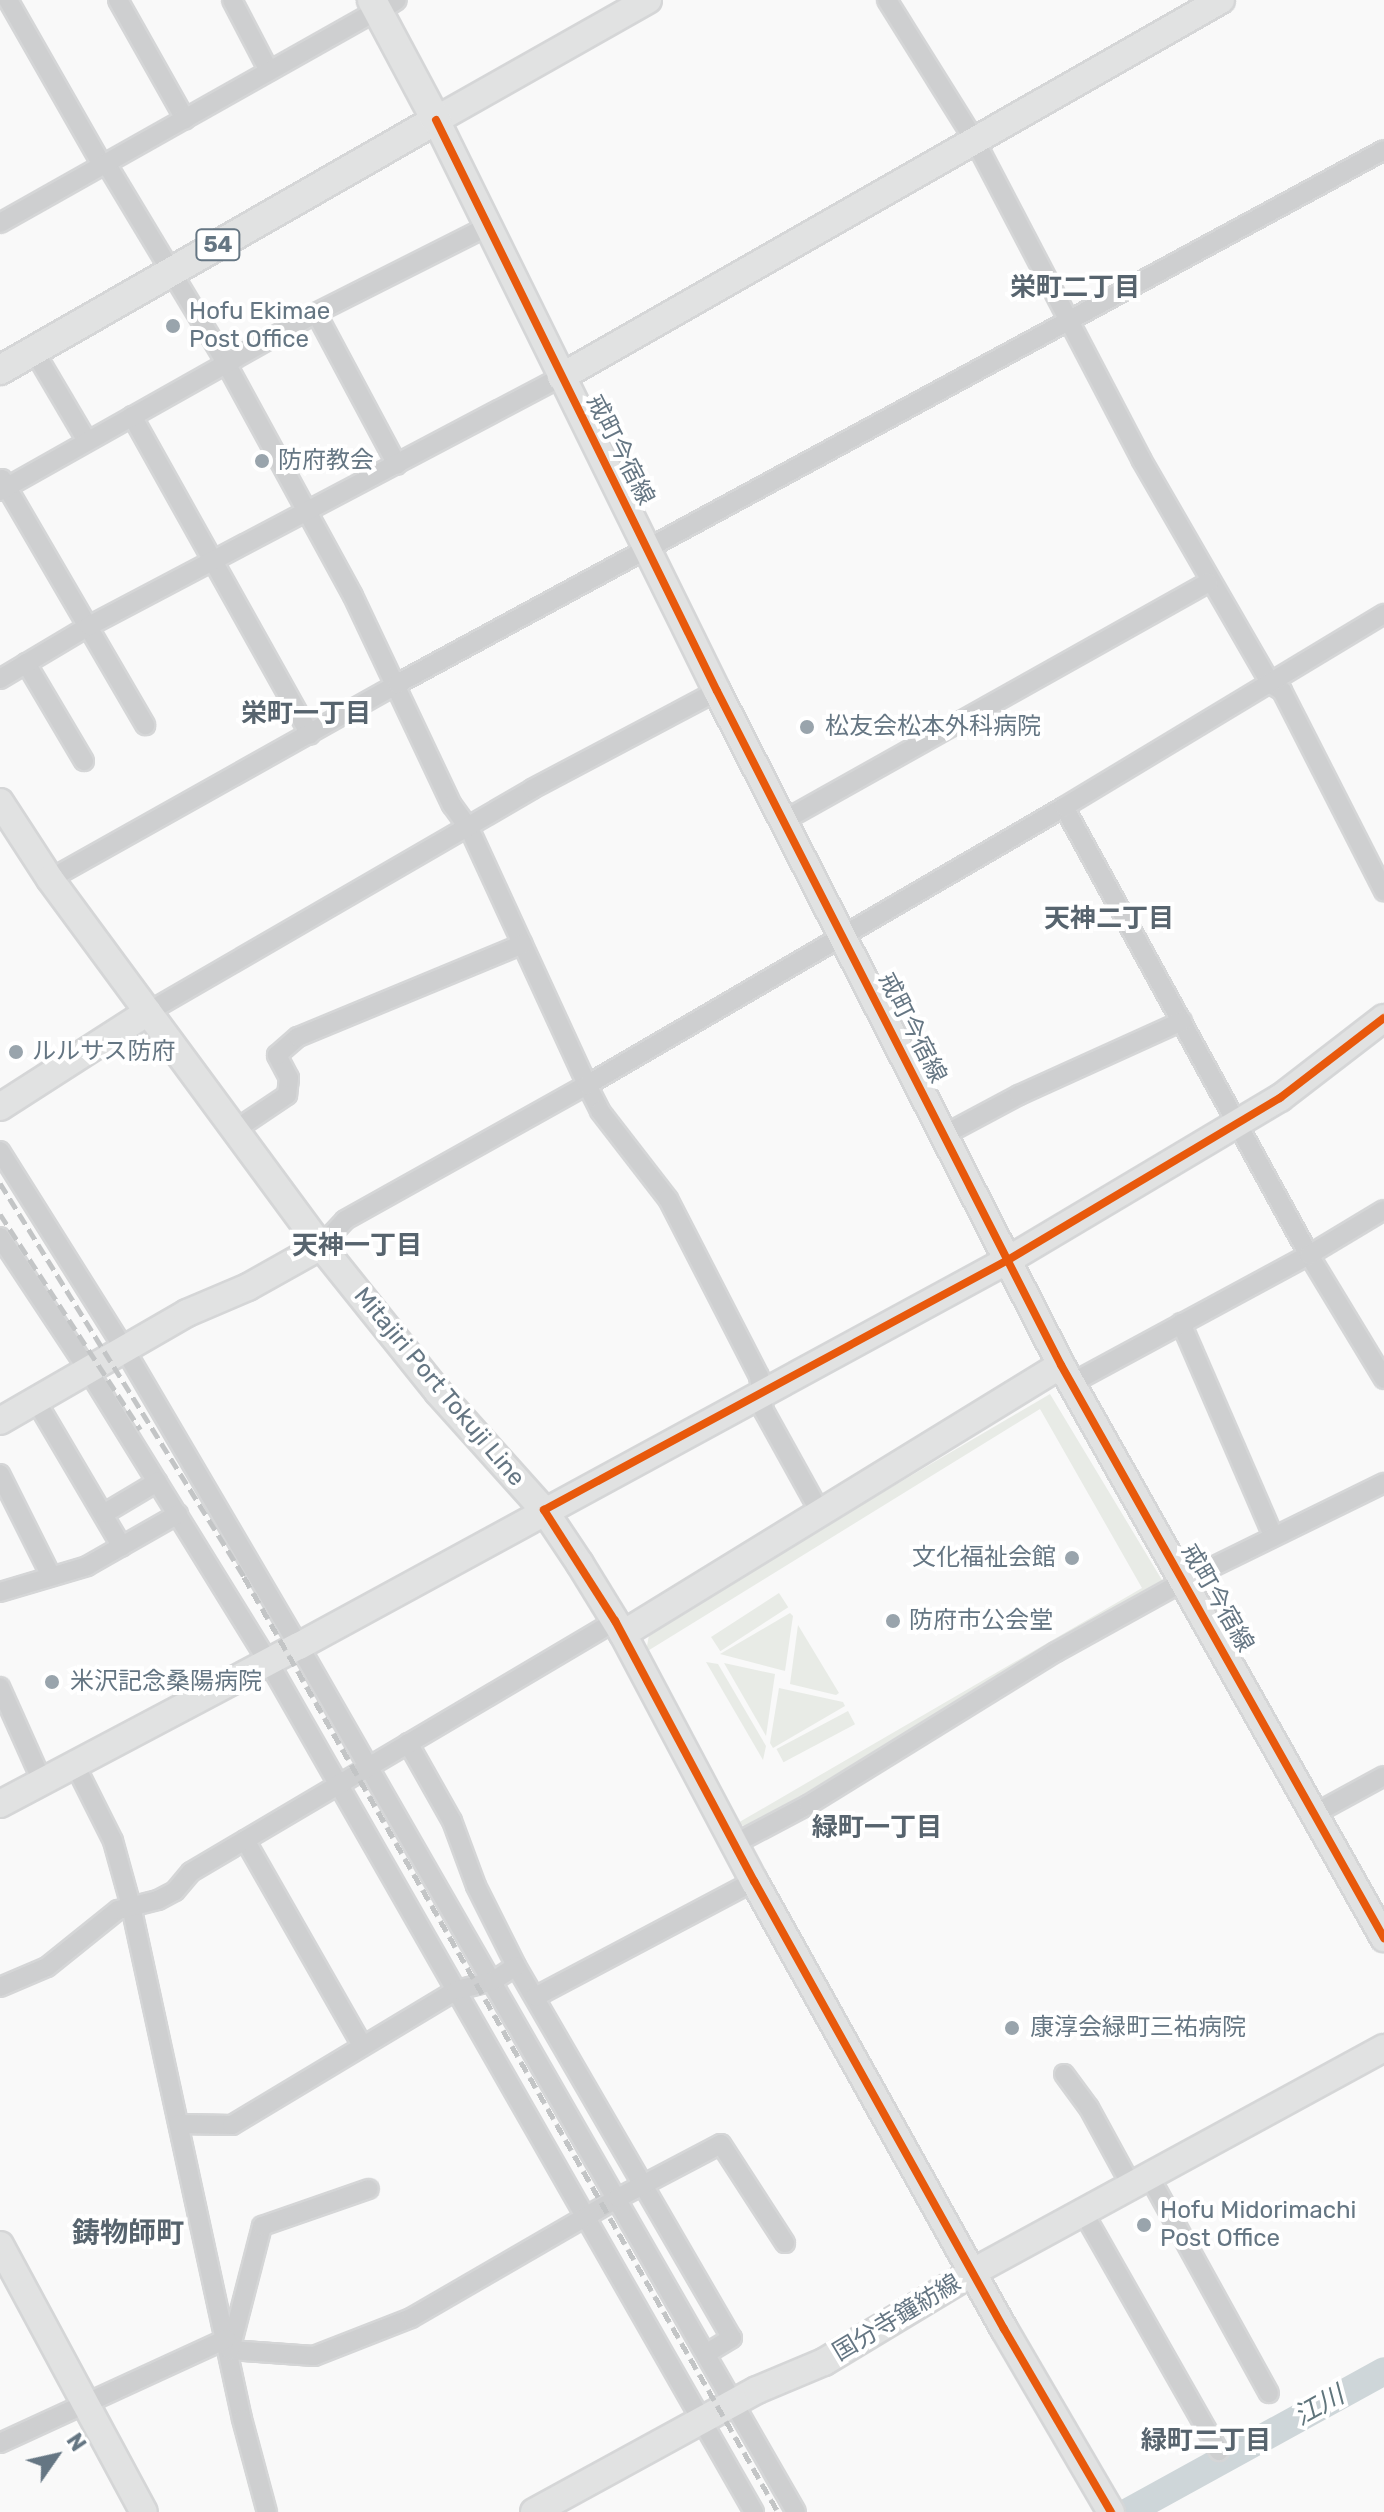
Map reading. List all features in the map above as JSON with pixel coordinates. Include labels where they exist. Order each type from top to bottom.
[{"type":"main road","points":[[379,7],[436,120]]},
{"type":"main road","name":"54","points":[[0,370],[436,120]]},
{"type":"street","points":[[8,0],[226,363],[307,511],[397,684],[452,805],[469,828],[600,1111],[668,1199],[759,1376],[764,1411],[821,1514]]},
{"type":"street","points":[[118,0],[185,119]]},
{"type":"street","points":[[232,0],[269,71]]},
{"type":"street","points":[[436,120],[648,0]]},
{"type":"street","points":[[0,679],[89,626],[561,377],[1221,0]]},
{"type":"street","points":[[893,2],[975,141],[1209,582],[1271,684],[1282,691],[1384,891]]},
{"type":"street","points":[[0,223],[379,7]]},
{"type":"street","name":"戒町今宿線","points":[[436,120],[717,691],[1067,1374],[1384,1938]]},
{"type":"street","points":[[50,879],[397,684],[1384,150]]},
{"type":"street","points":[[145,725],[3,485],[316,313],[488,226]]},
{"type":"street","points":[[316,313],[397,465]]},
{"type":"street","points":[[34,351],[87,441]]},
{"type":"street","points":[[132,416],[310,735]]},
{"type":"street","points":[[783,821],[1209,582]]},
{"type":"street","points":[[0,1421],[187,1313],[248,1287],[321,1246],[345,1220],[587,1085],[1064,807],[1384,614]]},
{"type":"street","points":[[26,663],[84,761]]},
{"type":"street","points":[[0,1107],[148,1012],[532,789],[717,691]]},
{"type":"street","name":"Mitajiri Port Tokuji Line","points":[[0,802],[50,879],[321,1246],[438,1392],[544,1510],[299,1646],[0,1804]]},
{"type":"street","points":[[1064,807],[1240,1123],[1309,1255],[1384,1379]]},
{"type":"street","points":[[235,1130],[287,1095],[289,1078],[277,1055],[298,1037],[523,944]]},
{"type":"street","points":[[1107,2510],[754,1881],[619,1627],[544,1510],[1008,1260],[1280,1098],[1384,1018]]},
{"type":"street","points":[[944,1135],[1019,1095],[1182,1021]]},
{"type":"street","points":[[0,1151],[125,1350],[299,1646],[796,2512]]},
{"type":"street","points":[[0,1987],[47,1967],[118,1910],[158,1900],[175,1891],[191,1872],[338,1784],[370,1769],[408,1743],[1067,1374],[1181,1323],[1309,1255],[1384,1210]]},
{"type":"street","points":[[0,1237],[88,1370],[268,1661],[754,2512]]},
{"type":"street","points":[[1181,1323],[1273,1536]]},
{"type":"street","points":[[36,1401],[105,1513],[122,1547]]},
{"type":"street","points":[[0,1474],[51,1576]]},
{"type":"street","points":[[105,1513],[157,1482]]},
{"type":"street","points":[[734,1844],[808,1805],[1056,1652],[1184,1581],[1384,1483]]},
{"type":"street","points":[[0,1592],[87,1566],[178,1514]]},
{"type":"street","points":[[0,1687],[42,1781]]},
{"type":"street","points":[[408,1743],[452,1821],[476,1886],[516,1966],[732,2338],[707,2353]]},
{"type":"street","points":[[74,1763],[113,1841],[131,1906],[255,2475],[267,2512]]},
{"type":"street","points":[[1316,1813],[1384,1776]]},
{"type":"street","points":[[245,1840],[362,2045]]},
{"type":"street","points":[[535,1997],[754,1881]]},
{"type":"street","points":[[179,2124],[232,2125],[457,1990],[493,1981],[516,1966]]},
{"type":"street","name":"国分寺鐘紡線","points":[[534,2512],[702,2419],[824,2362],[973,2272],[1384,2048]]},
{"type":"street","points":[[1064,2074],[1140,2181],[1269,2393]]},
{"type":"street","points":[[0,2443],[84,2402],[228,2344],[314,2356],[411,2318],[618,2198],[721,2144],[785,2243]]},
{"type":"street","points":[[228,2344],[262,2226],[369,2189]]},
{"type":"street","points":[[1083,2212],[1219,2451]]},
{"type":"street","points":[[0,2245],[144,2512]]},
{"type":"shaded area","points":[[1050,1394],[1165,1585],[1053,1645],[749,1827],[736,1824],[1142,1588],[1040,1409],[646,1652],[650,1629]]},
{"type":"shaded area","points":[[779,1593],[788,1607],[720,1651],[711,1637]]},
{"type":"shaded area","points":[[790,1613],[793,1616],[785,1671],[720,1654]]},
{"type":"shaded area","points":[[798,1625],[839,1693],[836,1695],[790,1684]]},
{"type":"shaded area","points":[[706,1662],[718,1664],[766,1746],[763,1760]]},
{"type":"shaded area","points":[[724,1663],[775,1674],[766,1736]]},
{"type":"shaded area","points":[[779,1688],[843,1702],[845,1706],[773,1748],[770,1743]]},
{"type":"shaded area","points":[[848,1711],[855,1724],[784,1762],[776,1749]]},
{"type":"waterway","name":"江川","points":[[1128,2512],[1384,2371]]},
{"type":"railway","points":[[0,1183],[244,1577],[778,2512]]},
{"type":"railway","points":[[0,1214],[140,1429]]},
{"type":"cycle path","points":[[436,120],[717,691],[1061,1365],[1384,1938]]},
{"type":"cycle path","points":[[1111,2512],[1004,2329],[754,1881],[615,1621],[544,1510],[1008,1260],[1280,1098],[1384,1018]]},
{"type":"place","name":"Hofu Ekimae Post Office","points":[[173,326]]},
{"type":"place","name":"防府教会","points":[[262,461]]},
{"type":"place","name":"松友会松本外科病院","points":[[807,727]]},
{"type":"place","name":"ルルサス防府","points":[[16,1052]]},
{"type":"place","name":"文化福祉会館","points":[[1072,1558]]},
{"type":"place","name":"防府市公会堂","points":[[893,1621]]},
{"type":"place","name":"米沢記念桑陽病院","points":[[52,1682]]},
{"type":"place","name":"康淳会緑町三祐病院","points":[[1012,2028]]},
{"type":"place","name":"Hofu Midorimachi Post Office","points":[[1144,2225]]},
{"type":"district","name":"栄町二丁目","points":[[1075,288]]},
{"type":"district","name":"栄町一丁目","points":[[306,714]]},
{"type":"district","name":"天神二丁目","points":[[1109,919]]},
{"type":"district","name":"天神一丁目","points":[[357,1246]]},
{"type":"district","name":"緑町一丁目","points":[[877,1828]]},
{"type":"district","name":"鋳物師町","points":[[128,2233]]},
{"type":"district","name":"緑町二丁目","points":[[1206,2441]]}]
